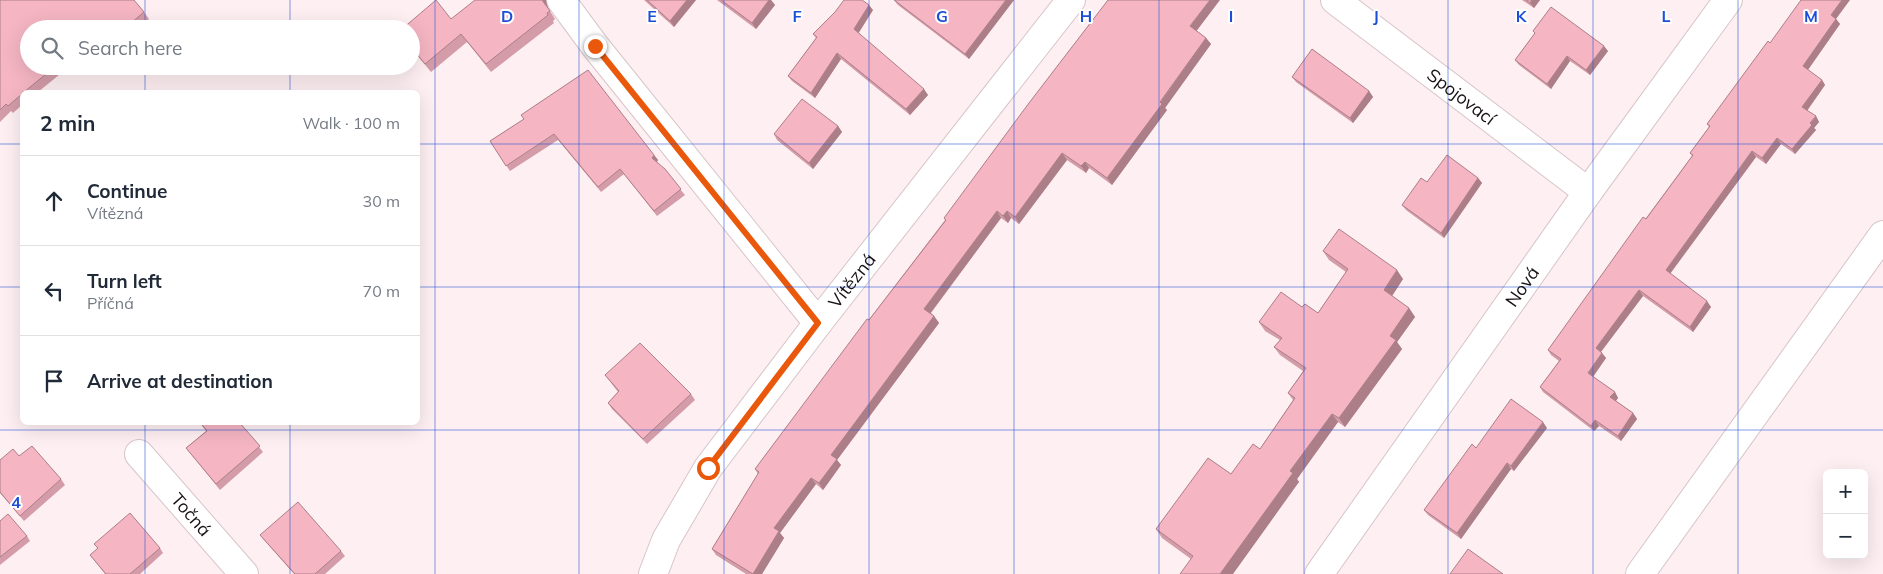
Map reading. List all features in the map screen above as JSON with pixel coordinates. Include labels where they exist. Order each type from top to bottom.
[{"type":"street","points":[[561,0],[595,46],[818,323]]},
{"type":"street","name":"Vítězná","points":[[653,574],[666,540],[708,468],[818,323],[1071,0]]},
{"type":"street","name":"Spojovací","points":[[1335,0],[1588,192]]},
{"type":"street","name":"Nová","points":[[1319,574],[1588,192],[1728,0]]},
{"type":"street","points":[[1640,574],[1883,235]]},
{"type":"street","name":"Točná","points":[[139,454],[244,574]]},
{"type":"building","points":[[0,0],[134,0],[144,12],[135,20],[20,20],[20,75],[45,75],[26,90],[20,90],[20,96],[0,110]]},
{"type":"building","points":[[436,0],[451,19],[475,0],[542,0],[550,11],[547,13],[548,15],[486,64],[461,34],[425,64],[420,58],[420,20],[413,20]]},
{"type":"building","points":[[647,0],[687,0],[670,21]]},
{"type":"building","points":[[721,0],[769,0],[752,23]]},
{"type":"building","points":[[844,0],[862,0],[869,5],[854,29],[924,89],[906,109],[837,53],[811,93],[788,76],[817,37],[813,34]]},
{"type":"building","points":[[894,0],[1006,0],[965,54]]},
{"type":"building","points":[[1108,0],[1210,0],[1190,26],[1206,38],[1160,102],[1162,104],[1107,178],[1085,162],[1081,166],[1062,153],[1015,217],[1007,211],[1003,216],[997,211],[924,309],[934,316],[831,455],[837,459],[819,483],[811,478],[774,528],[779,531],[753,574],[712,549],[759,472],[755,469],[867,319],[869,320],[946,220],[944,218]]},
{"type":"building","points":[[1801,0],[1842,0],[1831,15],[1836,19],[1803,66],[1822,80],[1802,107],[1816,116],[1810,123],[1812,125],[1792,149],[1777,138],[1762,158],[1752,151],[1666,270],[1707,301],[1690,327],[1639,290],[1596,348],[1602,353],[1588,373],[1615,392],[1610,397],[1633,413],[1618,436],[1595,420],[1591,426],[1540,387],[1561,359],[1548,350],[1643,217],[1646,219],[1693,155],[1690,153],[1710,126],[1707,124],[1768,41],[1770,43]]},
{"type":"building","points":[[1551,7],[1604,46],[1586,70],[1567,56],[1547,84],[1515,60]]},
{"type":"building","points":[[1312,49],[1369,91],[1350,118],[1292,77]]},
{"type":"building","points":[[588,70],[654,155],[652,158],[665,169],[681,189],[654,211],[620,169],[598,187],[554,134],[506,166],[490,141],[524,119],[521,115]]},
{"type":"building","points":[[802,99],[838,126],[809,163],[774,134]]},
{"type":"building","points":[[1447,155],[1478,178],[1441,233],[1402,205],[1421,178],[1427,182]]},
{"type":"building","points":[[1339,229],[1397,270],[1384,290],[1409,308],[1390,336],[1396,340],[1339,418],[1332,414],[1290,471],[1293,473],[1220,574],[1180,574],[1193,556],[1156,529],[1208,458],[1231,474],[1253,444],[1260,449],[1295,398],[1288,393],[1306,368],[1274,347],[1282,338],[1259,322],[1281,292],[1302,307],[1305,304],[1318,313],[1348,269],[1323,251]]},
{"type":"building","points":[[640,343],[691,394],[643,439],[608,403],[619,391],[605,375]]},
{"type":"building","points":[[1511,399],[1543,422],[1511,466],[1507,463],[1457,533],[1424,510],[1472,444],[1476,448]]},
{"type":"building","points":[[202,425],[242,425],[260,446],[216,484],[186,448],[207,431]]},
{"type":"building","points":[[32,446],[61,479],[20,516],[0,492],[0,460],[13,449],[19,456]]},
{"type":"building","points":[[298,502],[341,551],[315,574],[295,574],[260,535]]},
{"type":"building","points":[[130,513],[160,548],[130,574],[106,574],[90,555],[98,548],[94,544]]},
{"type":"building","points":[[8,514],[27,536],[0,557],[0,521]]},
{"type":"building","points":[[1468,549],[1503,574],[1450,574]]},
{"type":"route","points":[[595,46],[818,323],[708,468]]}]
